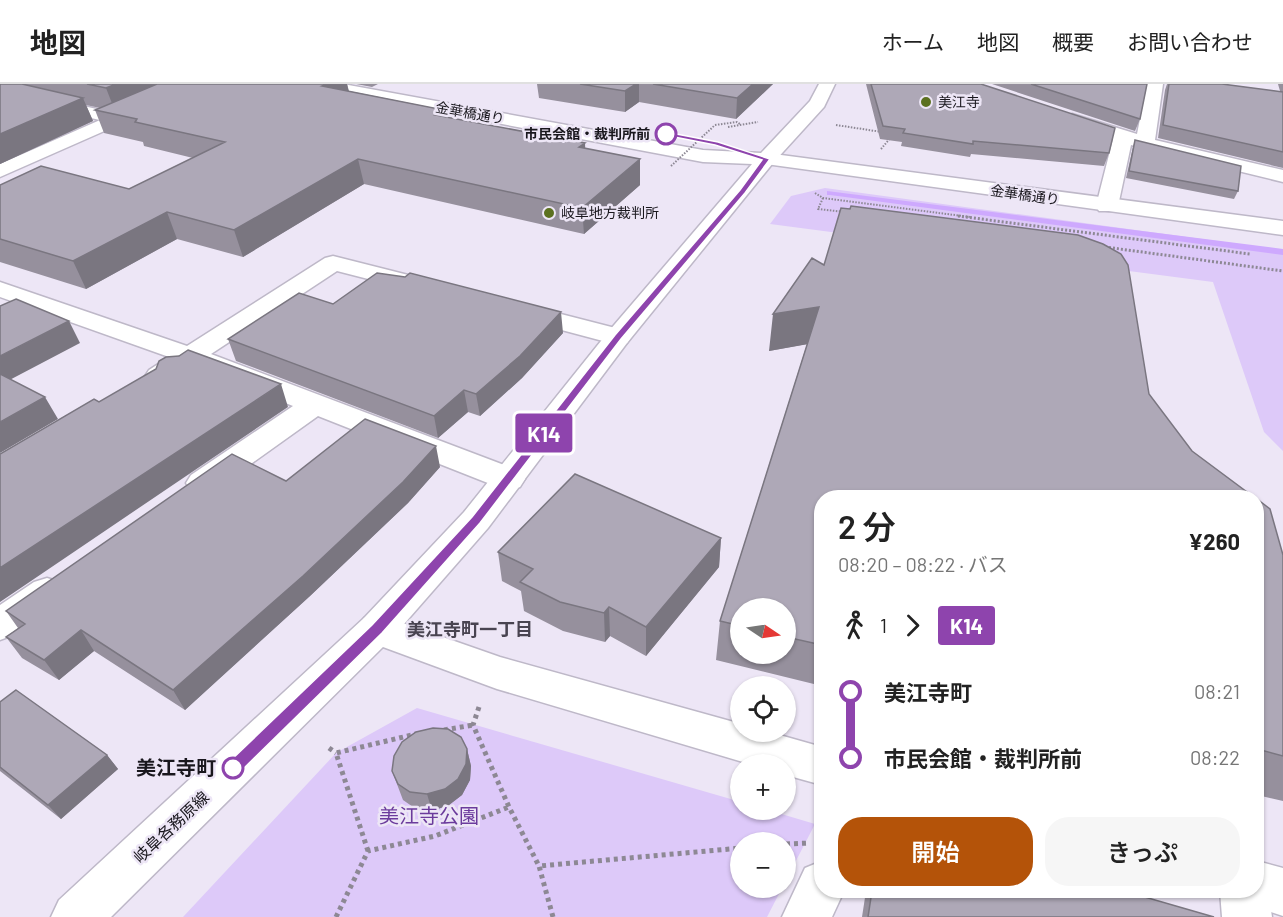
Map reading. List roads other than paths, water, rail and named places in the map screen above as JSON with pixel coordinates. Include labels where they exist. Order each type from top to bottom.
[{"type":"street","points":[[6,89],[38,84]]},
{"type":"street","points":[[0,171],[196,84]]},
{"type":"street","name":"金華橋通り","points":[[316,84],[703,156],[766,159],[1283,228]]},
{"type":"street","name":"金華橋通り","points":[[406,84],[716,144],[766,159]]},
{"type":"street","name":"岐阜各務原線","points":[[76,917],[377,629],[476,520],[618,337],[742,191],[766,159],[818,103],[827,84]]},
{"type":"street","points":[[1144,143],[1155,84]]},
{"type":"street","points":[[6,89],[117,119]]},
{"type":"street","points":[[1057,114],[1144,143],[1283,176]]},
{"type":"street","points":[[1107,206],[1113,191],[1123,136]]},
{"type":"street","points":[[131,392],[191,356],[333,263],[445,292]]},
{"type":"street","points":[[4,302],[35,302],[191,356],[508,480]]},
{"type":"street","points":[[500,306],[618,337]]},
{"type":"street","points":[[176,501],[314,405]]},
{"type":"street","points":[[0,625],[69,577]]},
{"type":"street","points":[[377,629],[497,673],[814,764]]},
{"type":"street","points":[[1264,887],[1283,892]]},
{"type":"street","points":[[807,917],[816,898]]},
{"type":"street","points":[[1245,898],[1247,917]]},
{"type":"waterway","points":[[830,193],[1283,252]]},
{"type":"place","name":"美江寺","points":[[926,102]]},
{"type":"place","name":"市民会館・裁判所前","points":[[666,134]]},
{"type":"place","name":"岐阜地方裁判所","points":[[549,213]]},
{"type":"place","name":"美江寺町","points":[[233,768]]},
{"type":"district","name":"美江寺町一丁目","points":[[470,630]]},
{"type":"park label","name":"美江寺公園","points":[[429,816]]}]
